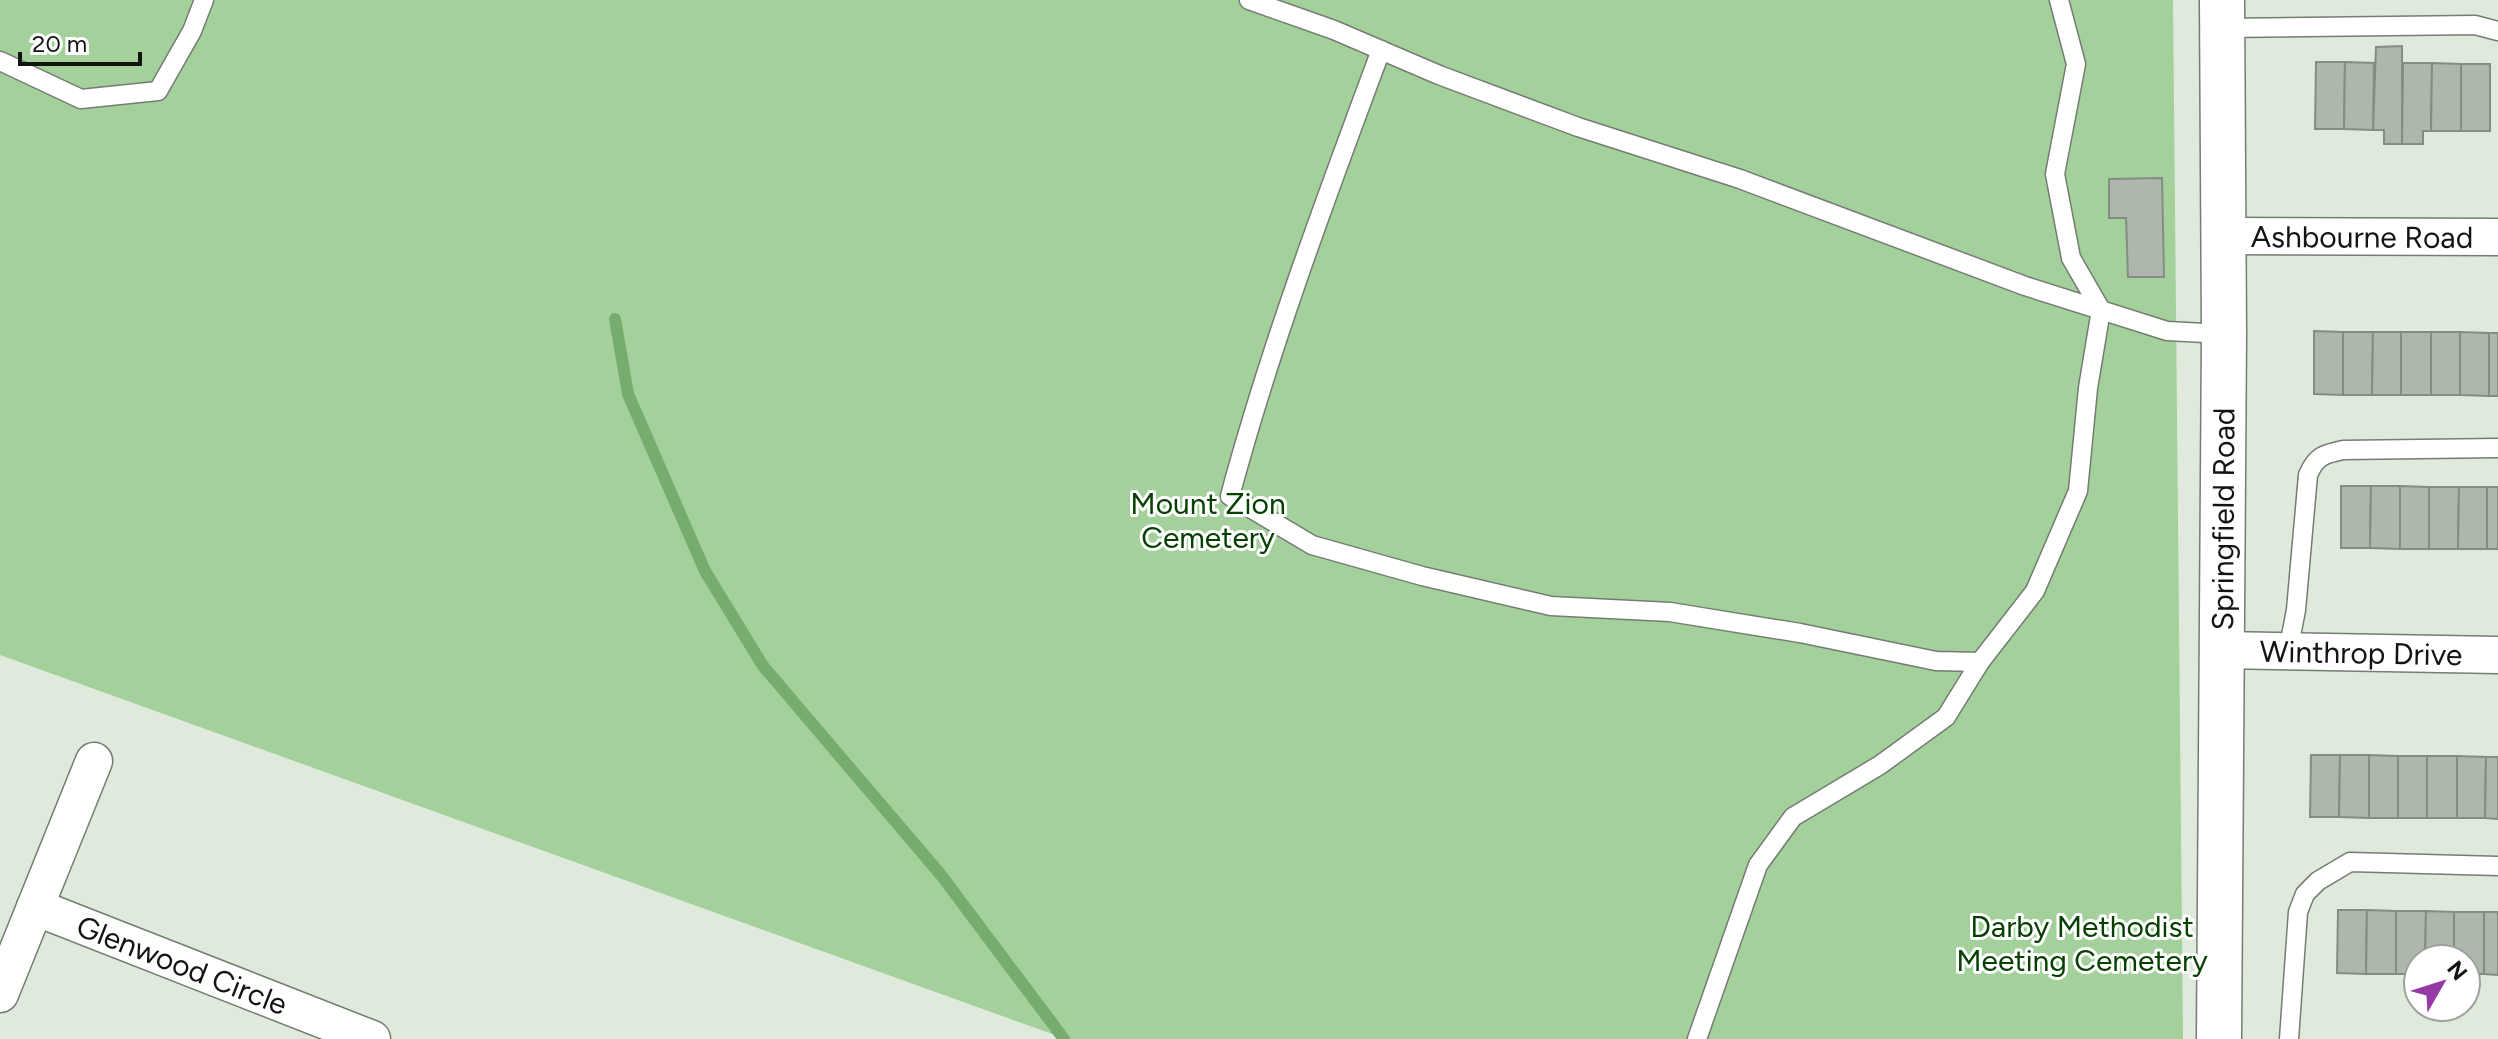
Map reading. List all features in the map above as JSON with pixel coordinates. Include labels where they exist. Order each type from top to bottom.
[{"type":"main road","name":"Springfield Road","points":[[2219,1039],[2224,334],[2222,14]]},
{"type":"street","name":"Ashbourne Road","points":[[2224,236],[2498,237]]},
{"type":"street","name":"Winthrop Drive","points":[[2223,650],[2498,655]]},
{"type":"street","points":[[0,994],[94,761]]},
{"type":"street","name":"Glenwood Circle","points":[[35,907],[372,1039]]},
{"type":"lane","points":[[0,61],[81,99],[158,91],[192,31],[204,0]]},
{"type":"lane","points":[[1697,1039],[1758,865],[1793,817],[1880,765],[1946,717],[1980,662],[2035,591],[2078,491],[2088,388],[2101,310],[2071,258],[2055,174],[2076,64],[2059,0]]},
{"type":"lane","points":[[1258,2],[1578,127],[1740,179],[2025,286],[2167,331],[2224,334]]},
{"type":"lane","points":[[2222,14],[2475,25],[2498,31]]},
{"type":"lane","points":[[1381,50],[1282,321],[1230,496],[1312,545],[1422,576],[1551,606],[1670,612],[1800,633],[1936,661],[1980,662]]},
{"type":"lane","points":[[2288,651],[2296,610],[2308,475],[2315,460],[2323,454],[2343,450],[2498,448]]},
{"type":"lane","points":[[2289,1039],[2298,912],[2305,894],[2318,881],[2350,862],[2498,866]]},
{"type":"green space","name":"Mount Zion Cemetery","points":[[0,0],[2173,0],[2183,1039],[1066,1039],[0,655]]},
{"type":"building","points":[[2402,46],[2402,144],[2384,144],[2384,130],[2373,130],[2376,47]]},
{"type":"building","points":[[2316,62],[2345,62],[2344,129],[2315,129]]},
{"type":"building","points":[[2345,62],[2374,63],[2373,130],[2344,129]]},
{"type":"building","points":[[2403,63],[2432,63],[2431,131],[2423,131],[2423,144],[2402,144]]},
{"type":"building","points":[[2432,63],[2461,64],[2461,131],[2431,131]]},
{"type":"building","points":[[2461,64],[2490,64],[2490,131],[2461,131]]},
{"type":"building","points":[[2162,178],[2164,277],[2128,277],[2126,218],[2109,218],[2109,179]]},
{"type":"building","points":[[2314,331],[2343,332],[2343,395],[2314,394]]},
{"type":"building","points":[[2343,332],[2373,332],[2372,395],[2343,395]]},
{"type":"building","points":[[2373,332],[2401,332],[2401,395],[2372,395]]},
{"type":"building","points":[[2401,332],[2431,332],[2431,395],[2401,395]]},
{"type":"building","points":[[2431,332],[2460,332],[2460,395],[2431,395]]},
{"type":"building","points":[[2460,332],[2489,333],[2489,396],[2460,395]]},
{"type":"building","points":[[2489,333],[2498,333],[2498,396],[2489,396]]},
{"type":"building","points":[[2341,486],[2371,486],[2370,548],[2341,548]]},
{"type":"building","points":[[2371,486],[2400,486],[2400,549],[2370,548]]},
{"type":"building","points":[[2400,486],[2429,487],[2429,549],[2400,549]]},
{"type":"building","points":[[2429,487],[2459,487],[2458,549],[2429,549]]},
{"type":"building","points":[[2459,487],[2487,487],[2487,549],[2458,549]]},
{"type":"building","points":[[2487,487],[2498,487],[2498,549],[2487,549]]},
{"type":"building","points":[[2311,755],[2340,755],[2339,817],[2310,817]]},
{"type":"building","points":[[2340,755],[2369,755],[2369,818],[2339,817]]},
{"type":"building","points":[[2369,755],[2398,756],[2398,818],[2369,818]]},
{"type":"building","points":[[2398,756],[2427,756],[2427,818],[2398,818]]},
{"type":"building","points":[[2427,756],[2457,756],[2457,818],[2427,818]]},
{"type":"building","points":[[2457,756],[2486,757],[2485,818],[2457,818]]},
{"type":"building","points":[[2486,757],[2498,757],[2498,819],[2485,818]]},
{"type":"building","points":[[2338,910],[2367,910],[2366,974],[2337,973]]},
{"type":"building","points":[[2367,910],[2396,911],[2396,974],[2366,974]]},
{"type":"building","points":[[2396,911],[2426,911],[2425,943],[2402,943],[2402,974],[2396,974]]},
{"type":"building","points":[[2426,911],[2454,912],[2454,943],[2425,943]]},
{"type":"building","points":[[2454,912],[2484,912],[2484,974],[2482,943],[2454,943]]},
{"type":"building","points":[[2484,912],[2498,912],[2498,975],[2484,974]]},
{"type":"waterway","points":[[615,319],[628,394],[705,571],[763,666],[941,875],[1064,1039]]},
{"type":"park label","name":"Darby Methodist Meeting Cemetery","points":[[2082,943]]}]
